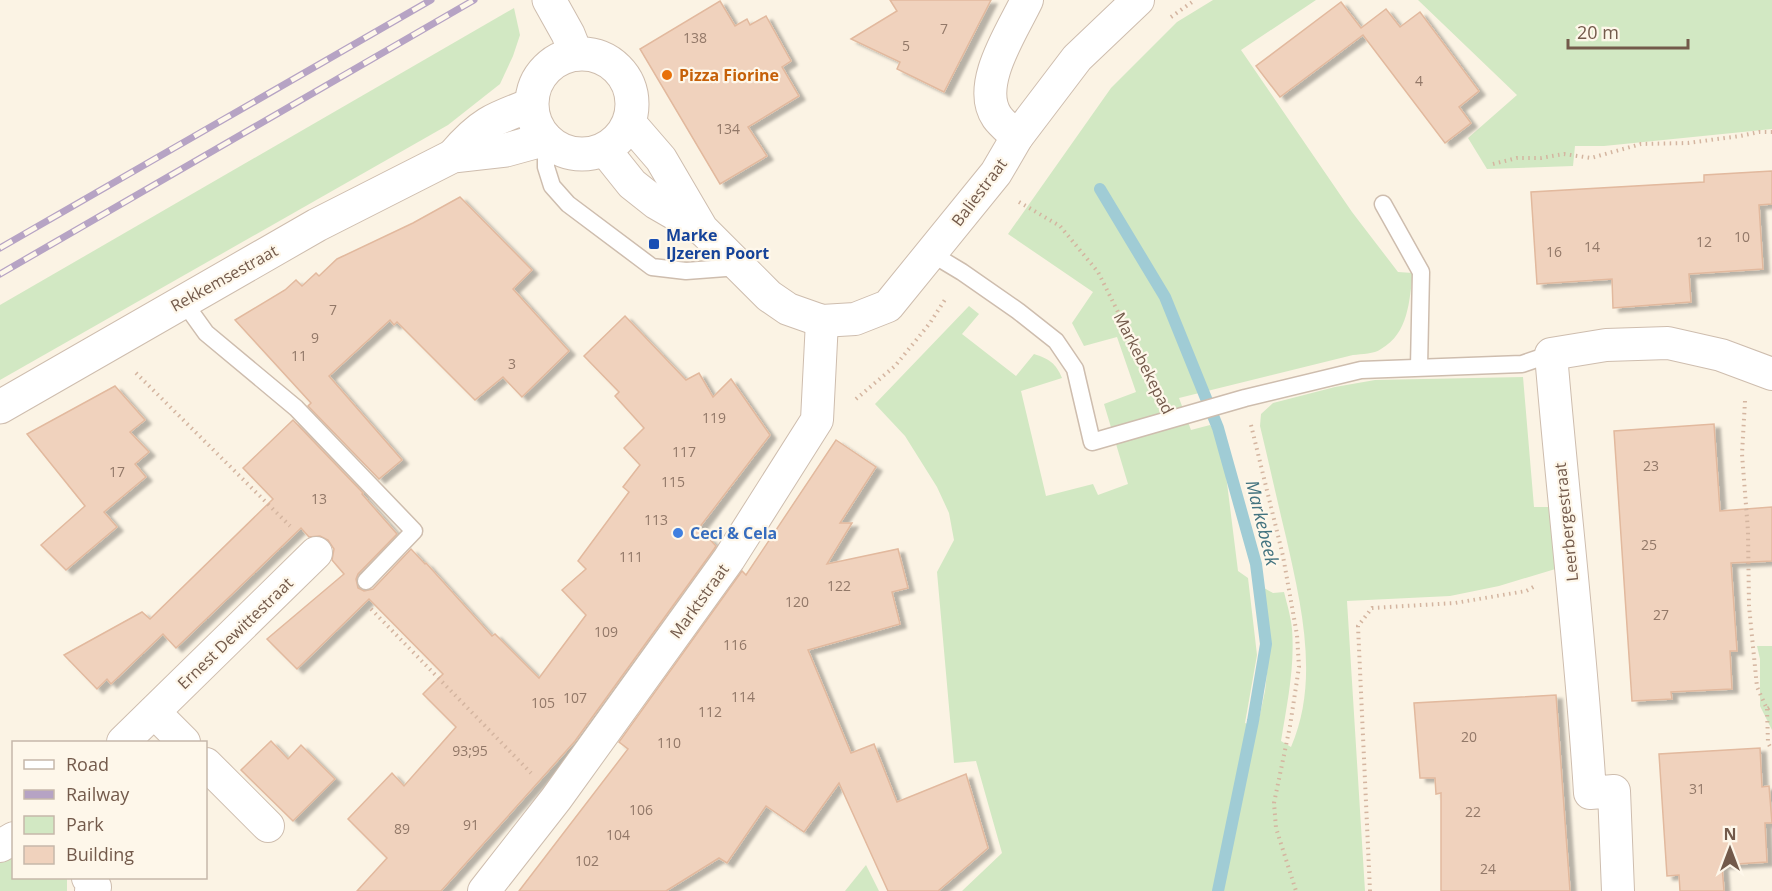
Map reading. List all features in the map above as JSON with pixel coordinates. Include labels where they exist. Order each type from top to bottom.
[{"type":"street","points":[[549,0],[576,54]]},
{"type":"street","points":[[1017,137],[997,117],[990,101],[990,83],[1028,0]]},
{"type":"street","name":"Baliestraat","points":[[822,321],[855,319],[888,306],[996,173],[1017,137],[1077,58],[1138,0]]},
{"type":"street","points":[[576,54],[597,55],[615,65],[627,82],[632,102],[629,122],[617,138],[604,149],[589,154],[573,154],[558,149],[546,139],[535,123],[531,105],[533,90],[539,77],[549,65],[562,57],[576,54]]},
{"type":"street","name":"Rekkemsestraat","points":[[453,156],[470,136],[494,118],[531,105]]},
{"type":"street","points":[[629,122],[661,159],[702,230]]},
{"type":"street","name":"Rekkemsestraat","points":[[0,407],[317,225],[453,156],[506,150],[546,139]]},
{"type":"street","points":[[604,149],[632,184],[656,203],[702,230],[770,296],[788,309],[822,321]]},
{"type":"street","name":"Marktstraat","points":[[484,891],[556,799],[729,559],[817,420],[822,321]]},
{"type":"street","points":[[1551,354],[1606,345],[1668,343],[1721,355],[1763,370]]},
{"type":"street","name":"Leerbergestraat","points":[[1551,354],[1586,724],[1590,792],[1614,791],[1618,891]]},
{"type":"street","name":"Ernest Dewittestraat","points":[[124,741],[316,553]]},
{"type":"street","points":[[154,712],[183,741]]},
{"type":"street","points":[[207,765],[268,826]]},
{"type":"street","points":[[89,879],[95,887],[91,891]]},
{"type":"lane","points":[[546,139],[546,166],[552,186],[568,204],[652,267],[686,271],[739,267]]},
{"type":"lane","points":[[1383,204],[1421,272],[1419,367]]},
{"type":"lane","points":[[932,254],[1018,311],[1056,341],[1075,369],[1092,442],[1179,418]]},
{"type":"lane","points":[[183,301],[206,333],[296,408],[414,531],[366,581]]},
{"type":"lane","name":"Markebekepad","points":[[1179,418],[1238,400],[1361,370],[1522,364],[1551,354]]},
{"type":"path","points":[[1493,164],[1564,154],[1591,159],[1641,144],[1688,143],[1772,132]]},
{"type":"path","name":"Markebekepad","points":[[1017,201],[1060,226],[1098,272],[1179,418]]},
{"type":"path","points":[[1763,370],[1745,398],[1742,454],[1748,531],[1749,606],[1757,687],[1767,710],[1768,743],[1772,750]]},
{"type":"path","points":[[1238,400],[1283,556],[1297,634],[1299,667],[1290,726],[1274,802],[1276,828],[1296,891]]},
{"type":"path","points":[[1370,891],[1358,627],[1372,608],[1455,603],[1526,591],[1570,569]]},
{"type":"path","points":[[1767,710],[1772,706]]},
{"type":"green space","points":[[1213,0],[1316,0],[1241,50],[1352,212],[1398,272],[1413,273],[1406,316],[1402,325],[1390,342],[1378,351],[1353,355],[1179,398],[1191,430],[1210,425],[1222,443],[1238,571],[1248,578],[1257,655],[1245,723],[1257,728],[1265,691],[1270,645],[1264,588],[1273,593],[1284,592],[1291,620],[1293,643],[1291,671],[1281,741],[1291,747],[1300,722],[1305,696],[1305,642],[1302,615],[1260,426],[1261,414],[1273,403],[1335,387],[1375,380],[1523,377],[1534,507],[1557,507],[1562,567],[1499,586],[1450,596],[1347,601],[1365,891],[962,891],[1002,853],[976,761],[954,763],[937,572],[954,540],[949,513],[937,487],[905,436],[875,404],[969,306],[979,314],[962,334],[1016,376],[1034,354],[1051,362],[1062,378],[1021,391],[1046,496],[1093,484],[1098,495],[1128,484],[1104,404],[1136,392],[1117,337],[1084,346],[1072,323],[1093,292],[1008,234],[1111,88],[1177,22]]},
{"type":"green space","points":[[1418,0],[1772,0],[1772,129],[1604,146],[1575,146],[1573,166],[1487,169],[1468,138],[1517,95]]},
{"type":"green space","points":[[514,8],[520,35],[500,84],[448,125],[0,380],[0,305]]},
{"type":"green space","points":[[1757,646],[1772,646],[1772,730],[1760,706],[1760,659]]},
{"type":"green space","points":[[12,853],[12,879],[67,879],[67,891],[0,891],[0,862]]},
{"type":"green space","points":[[866,865],[879,891],[845,891]]},
{"type":"building","points":[[890,0],[991,0],[944,92],[897,69],[900,62],[851,39],[897,11]]},
{"type":"building","points":[[720,1],[735,26],[747,19],[750,25],[766,16],[791,61],[782,67],[799,96],[748,127],[767,156],[720,184],[640,49]]},
{"type":"building","points":[[1341,2],[1361,28],[1386,9],[1400,27],[1420,12],[1479,91],[1459,107],[1471,123],[1445,143],[1363,35],[1280,97],[1256,66]]},
{"type":"building","points":[[1772,171],[1772,204],[1759,205],[1763,269],[1689,274],[1691,302],[1613,308],[1612,279],[1537,284],[1531,192],[1704,182],[1704,175]]},
{"type":"building","points":[[460,197],[532,270],[513,289],[569,351],[522,397],[503,377],[475,400],[397,322],[394,325],[390,320],[329,376],[402,460],[379,479],[308,406],[311,403],[235,320],[285,290],[296,280],[302,286],[316,273],[319,276],[337,259],[413,223]]},
{"type":"building","points":[[625,316],[686,380],[699,373],[713,397],[731,379],[770,435],[699,528],[716,546],[714,549],[575,741],[441,891],[357,891],[387,858],[348,819],[392,773],[404,786],[456,727],[423,694],[443,674],[369,599],[297,669],[267,639],[344,574],[332,560],[334,549],[328,540],[320,536],[309,537],[301,528],[176,648],[163,634],[111,684],[107,679],[97,689],[64,655],[142,612],[150,619],[273,499],[243,468],[293,420],[363,493],[397,534],[358,574],[356,579],[358,588],[364,591],[373,589],[411,549],[492,636],[495,634],[539,678],[586,615],[562,590],[586,569],[578,561],[629,492],[623,487],[640,465],[624,448],[644,428],[615,396],[619,392],[584,356]]},
{"type":"building","points":[[115,386],[145,420],[130,432],[149,452],[135,464],[146,477],[104,512],[117,527],[66,570],[41,545],[85,506],[27,434]]},
{"type":"building","points":[[1714,424],[1720,511],[1772,507],[1772,561],[1731,563],[1737,651],[1730,651],[1732,689],[1671,692],[1672,699],[1632,701],[1614,431]]},
{"type":"building","points":[[836,440],[876,467],[840,523],[852,523],[827,564],[898,549],[908,588],[892,592],[900,624],[808,650],[851,753],[874,744],[897,802],[966,774],[988,848],[938,891],[888,891],[839,783],[804,832],[766,806],[727,863],[719,858],[666,891],[519,891],[628,749],[619,742],[742,571],[746,575]]},
{"type":"building","points":[[1556,695],[1570,891],[1441,891],[1441,793],[1436,794],[1435,778],[1420,778],[1414,703]]},
{"type":"building","points":[[271,741],[288,759],[301,745],[335,779],[293,821],[241,770]]},
{"type":"building","points":[[1760,748],[1762,787],[1769,786],[1772,823],[1765,823],[1767,862],[1722,865],[1724,891],[1680,891],[1679,875],[1667,876],[1659,754]]},
{"type":"waterway","name":"Markebeek","points":[[1100,189],[1165,297],[1218,428],[1256,564],[1266,644],[1253,721],[1218,891]]},
{"type":"railway","points":[[0,248],[431,0]]},
{"type":"railway","points":[[0,274],[474,0]]},
{"type":"place","name":"Pizza Fiorine","points":[[667,75]]},
{"type":"place","name":"Marke IJzeren Poort","points":[[654,244]]},
{"type":"place","name":"Ceci & Cela","points":[[678,533]]}]
